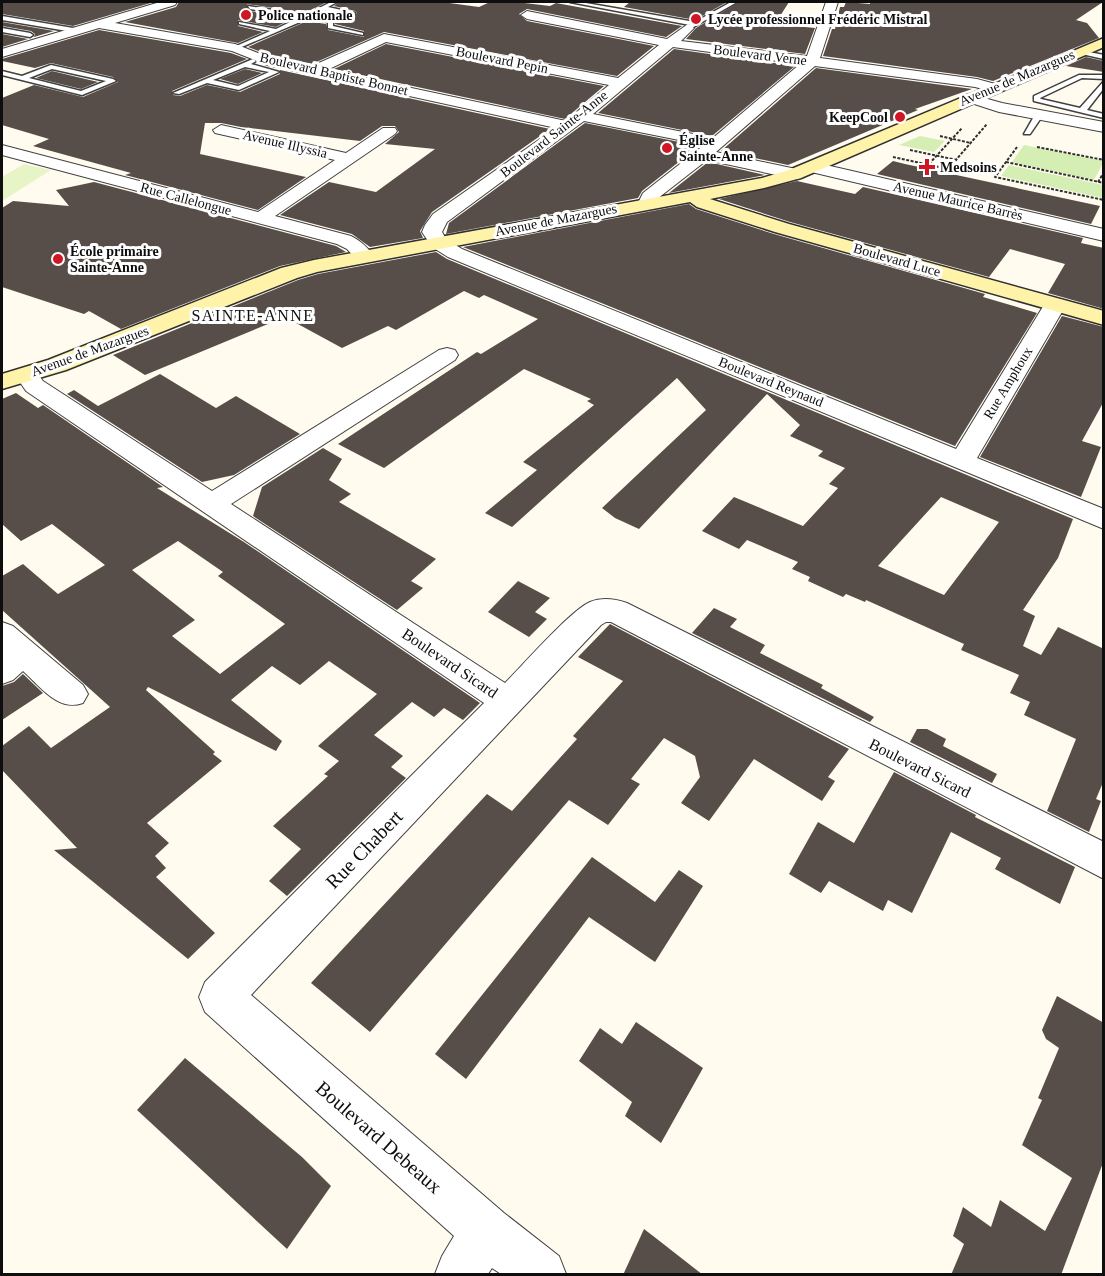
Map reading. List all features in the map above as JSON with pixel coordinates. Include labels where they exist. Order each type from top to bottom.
[{"type":"street","points":[[2,53],[169,2]]},
{"type":"street","points":[[647,203],[649,197],[710,149],[812,62],[832,2]]},
{"type":"street","name":"Boulevard Verne","points":[[527,15],[669,43],[977,83],[994,88]]},
{"type":"street","name":"Boulevard Baptiste Bonnet","points":[[100,24],[236,48],[259,59],[313,71],[710,149],[795,174]]},
{"type":"street","name":"Boulevard Sainte-Anne","points":[[439,243],[432,232],[434,225],[441,218],[575,121],[692,26]]},
{"type":"street","name":"Boulevard Pepin","points":[[313,71],[384,38],[619,83]]},
{"type":"street","name":"Avenue de Mazargues","points":[[14,378],[176,319],[289,273],[647,203],[764,183],[795,174],[1104,42]]},
{"type":"street","points":[[970,98],[1104,128]]},
{"type":"street","name":"Avenue Illyssia","points":[[221,130],[348,158]]},
{"type":"street","name":"Avenue Illyssia","points":[[259,219],[389,131]]},
{"type":"street","name":"Rue Callelongue","points":[[2,150],[344,240],[354,245],[365,257]]},
{"type":"street","name":"Avenue Maurice Barrès","points":[[813,167],[1104,236]]},
{"type":"street","name":"Boulevard Luce","points":[[693,196],[704,203],[782,228],[1104,318]]},
{"type":"street","name":"Boulevard Reynaud","points":[[439,243],[455,253],[1104,520]]},
{"type":"street","name":"Rue Amphoux","points":[[962,461],[1055,305]]},
{"type":"street","points":[[211,504],[447,355]]},
{"type":"street","name":"Boulevard Sicard","points":[[14,378],[34,386],[508,702],[590,617],[600,610],[616,611],[1104,862]]},
{"type":"street","points":[[9,653],[71,694]]},
{"type":"street","name":"Rue Chabert","points":[[220,997],[508,702]]},
{"type":"street","name":"Boulevard Debeaux","points":[[220,997],[486,1231],[541,1275]]},
{"type":"street","points":[[460,1275],[486,1231]]},
{"type":"lane","points":[[236,48],[277,31],[334,2]]},
{"type":"lane","points":[[573,2],[692,26],[734,2]]},
{"type":"lane","points":[[250,7],[331,21],[330,27],[361,34]]},
{"type":"lane","points":[[312,7],[352,13]]},
{"type":"lane","points":[[2,18],[80,31]]},
{"type":"lane","points":[[241,23],[277,31]]},
{"type":"lane","points":[[2,30],[30,35]]},
{"type":"lane","points":[[2,39],[18,33]]},
{"type":"lane","points":[[1079,52],[1104,57]]},
{"type":"lane","points":[[177,93],[259,59]]},
{"type":"lane","points":[[208,81],[239,88],[276,72],[246,65]]},
{"type":"lane","points":[[2,73],[22,78],[82,93],[113,81],[51,67],[22,78]]},
{"type":"lane","points":[[1104,76],[1081,76],[1036,97],[1038,101],[1052,106],[1104,116]]},
{"type":"lane","points":[[1082,111],[1104,83]]},
{"type":"lane","points":[[1028,132],[1039,115]]},
{"type":"path","points":[[867,180],[889,156],[948,169],[990,121]]},
{"type":"path","points":[[928,165],[965,124]]},
{"type":"path","points":[[871,141],[957,160]]},
{"type":"path","points":[[1020,143],[995,177],[1104,200]]},
{"type":"path","points":[[1027,145],[1104,160]]},
{"type":"path","points":[[1006,162],[1104,183]]},
{"type":"path","points":[[953,164],[958,165]]},
{"type":"path","points":[[1098,182],[1103,174]]},
{"type":"green space","points":[[920,136],[945,141],[934,152],[899,145]]},
{"type":"green space","points":[[1024,145],[1103,161],[1103,163],[1094,180],[1012,162]]},
{"type":"green space","points":[[24,164],[51,170],[2,201],[2,177]]},
{"type":"green space","points":[[1009,165],[1103,185],[1103,198],[1001,176]]},
{"type":"building","points":[[2,2],[154,2],[73,26],[2,14]]},
{"type":"building","points":[[179,2],[327,2],[305,13],[247,4],[250,11],[293,18],[276,27],[238,20],[238,26],[263,32],[238,43],[125,22],[176,7]]},
{"type":"building","points":[[339,2],[442,2],[479,7],[490,2],[550,6],[556,3],[682,26],[666,37],[527,9],[519,14],[527,21],[654,46],[617,76],[384,32],[312,64],[272,56],[248,47],[307,21],[326,24],[328,30],[364,37],[364,31],[335,24],[333,18],[319,15],[323,12],[352,17],[357,13],[334,6]]},
{"type":"building","points":[[630,2],[727,2],[695,20],[624,7]]},
{"type":"building","points":[[739,2],[789,2],[775,24],[815,28],[805,54],[686,39],[696,28]]},
{"type":"building","points":[[846,2],[870,4],[870,2],[1103,2],[1076,20],[1087,23],[1099,38],[993,81],[823,56],[832,29],[835,29],[840,7],[844,7]]},
{"type":"building","points":[[2,22],[54,31],[34,37],[35,34],[31,31],[2,26]]},
{"type":"building","points":[[99,30],[231,53],[247,59],[172,91],[173,95],[180,96],[207,85],[240,92],[280,74],[280,70],[550,129],[432,212],[420,231],[423,238],[370,247],[352,234],[280,215],[329,182],[376,192],[435,149],[385,144],[399,132],[395,126],[382,126],[360,141],[221,123],[205,123],[200,154],[306,177],[258,210],[125,175],[131,173],[33,146],[49,139],[2,125],[2,98],[34,85],[83,97],[118,82],[113,77],[51,63],[35,68],[2,61],[2,59]]},
{"type":"building","points":[[2,34],[28,39],[2,47]]},
{"type":"building","points":[[386,44],[604,86],[565,119],[334,69]]},
{"type":"building","points":[[674,49],[795,66],[712,136],[598,113]]},
{"type":"building","points":[[1086,57],[1104,61],[1104,72],[1066,66]]},
{"type":"building","points":[[816,68],[972,89],[915,109],[918,110],[788,165],[721,151]]},
{"type":"building","points":[[245,69],[262,73],[238,84],[220,79]]},
{"type":"building","points":[[52,71],[98,82],[81,89],[36,78]]},
{"type":"building","points":[[585,123],[699,146],[642,191],[638,198],[446,234],[449,223]]},
{"type":"building","points":[[893,161],[1100,206],[1091,224],[877,174]]},
{"type":"building","points":[[708,162],[765,175],[669,193]]},
{"type":"building","points":[[797,181],[855,194],[863,187],[1083,238],[1081,243],[1104,248],[1104,309],[1048,293],[1065,264],[1010,249],[989,277],[790,222],[719,199]]},
{"type":"building","points":[[94,182],[336,246],[346,252],[280,266],[121,329],[89,311],[84,314],[2,287],[2,208],[13,201],[69,206],[56,190]]},
{"type":"building","points":[[689,204],[696,209],[774,234],[985,294],[983,297],[1037,313],[955,446],[463,247]]},
{"type":"building","points":[[436,252],[447,259],[1073,519],[1058,558],[1023,610],[1035,616],[1023,646],[1041,655],[1058,627],[1104,649],[1104,780],[1096,799],[1101,801],[1089,832],[1047,811],[1076,739],[1024,715],[1030,702],[1010,693],[1019,675],[961,650],[964,644],[866,600],[865,602],[846,594],[843,597],[808,581],[810,577],[792,569],[798,562],[747,540],[739,549],[702,531],[734,497],[803,526],[838,488],[829,484],[845,468],[818,456],[823,451],[790,436],[800,425],[767,394],[639,529],[615,518],[602,508],[706,410],[677,378],[512,527],[485,513],[537,470],[523,462],[594,405],[587,401],[591,399],[524,369],[384,468],[338,444],[477,352],[481,354],[538,319],[484,295],[479,298],[464,291],[396,330],[388,326],[342,348],[285,317],[145,375],[113,355],[318,274]],"holes":[[[941,497],[999,522],[944,595],[878,566]]]},
{"type":"building","points":[[1062,316],[1104,327],[1104,401],[1082,441],[1101,447],[1081,497],[980,457]]},
{"type":"building","points":[[160,374],[216,408],[236,396],[300,434],[234,475],[202,482],[67,394],[74,390],[98,406]]},
{"type":"building","points":[[16,393],[38,408],[43,405],[163,487],[157,488],[244,542],[480,703],[463,720],[444,708],[434,717],[412,702],[374,735],[403,756],[391,767],[406,778],[287,896],[269,881],[301,849],[273,826],[328,776],[324,774],[339,761],[318,746],[377,694],[329,661],[300,685],[272,666],[231,700],[282,741],[276,751],[148,687],[146,690],[222,761],[147,823],[169,843],[155,856],[166,868],[156,877],[215,933],[188,959],[54,850],[77,848],[2,770],[2,746],[29,726],[51,748],[110,707],[2,610],[2,576],[23,564],[58,594],[105,565],[52,524],[21,541],[2,524],[2,399]],"holes":[[[178,541],[223,572],[218,576],[285,624],[220,674],[172,636],[195,620],[132,570]]]},
{"type":"building","points":[[323,448],[342,459],[329,480],[351,494],[339,502],[436,559],[411,581],[423,588],[397,610],[253,516],[262,487]]},
{"type":"building","points":[[518,581],[550,598],[535,612],[547,619],[529,637],[488,612]]},
{"type":"building","points":[[714,608],[737,619],[730,627],[765,645],[760,653],[823,685],[821,688],[874,717],[870,722],[692,633]]},
{"type":"building","points":[[610,624],[849,749],[828,777],[835,781],[822,801],[754,759],[709,821],[681,803],[700,777],[695,756],[664,738],[631,779],[640,784],[608,825],[569,800],[370,1032],[311,983],[487,794],[512,811],[577,739],[573,736],[623,681],[578,657]]},
{"type":"building","points":[[23,674],[43,693],[2,720],[2,686],[14,682]]},
{"type":"building","points":[[917,729],[927,729],[946,739],[943,746],[997,774],[992,783],[910,742]]},
{"type":"building","points":[[894,772],[976,815],[975,817],[1075,867],[1060,904],[995,869],[1001,858],[951,832],[912,913],[888,900],[883,911],[829,881],[821,893],[789,874],[818,822],[854,843]]},
{"type":"building","points":[[592,857],[655,902],[679,870],[703,886],[655,962],[589,917],[466,1079],[435,1054]]},
{"type":"building","points":[[1057,996],[1104,1023],[1104,1160],[1061,1275],[951,1275],[964,1244],[953,1236],[963,1207],[991,1227],[1000,1200],[1045,1231],[1072,1178],[1022,1145],[1042,1100],[1038,1098],[1059,1048],[1046,1039],[1042,1030]]},
{"type":"building","points":[[636,1022],[703,1068],[661,1143],[625,1116],[632,1102],[579,1061],[600,1028],[622,1044]]},
{"type":"building","points":[[185,1058],[302,1157],[331,1186],[287,1249],[137,1110]]},
{"type":"building","points":[[644,1229],[657,1239],[703,1275],[623,1275]]},
{"type":"place","name":"Police nationale","points":[[246,15]]},
{"type":"place","name":"Lycée professionnel Frédéric Mistral","points":[[696,19]]},
{"type":"place","name":"KeepCool","points":[[900,117]]},
{"type":"place","name":"Église Sainte-Anne","points":[[667,148]]},
{"type":"place","name":"Medsoins","points":[[927,167]]},
{"type":"place","name":"École primaire Sainte-Anne","points":[[58,259]]},
{"type":"district","name":"SAINTE-ANNE","points":[[253,315]]}]
